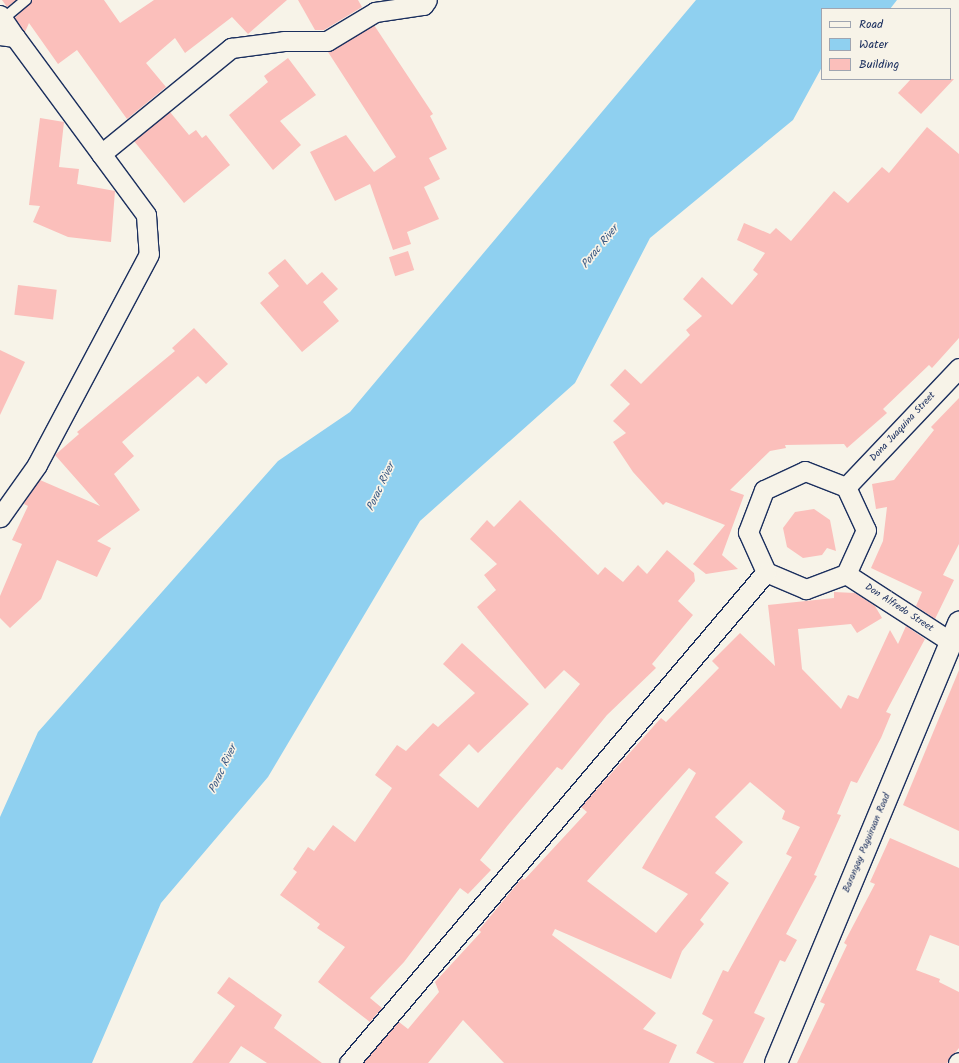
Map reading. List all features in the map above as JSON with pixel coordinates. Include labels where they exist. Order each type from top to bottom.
[{"type":"street","points":[[101,154],[231,48],[284,41],[327,40],[376,12],[423,5],[427,0]]},
{"type":"street","points":[[0,517],[37,465],[149,254],[146,215],[4,26]]},
{"type":"street","name":"Dona Juaquina Street","points":[[846,487],[959,368]]},
{"type":"street","points":[[805,471],[846,487],[866,530],[846,574],[806,589],[766,572],[748,532],[764,490],[805,471]]},
{"type":"street","points":[[349,1063],[766,572]]},
{"type":"street","name":"Don Alfredo Street","points":[[846,574],[955,633]]},
{"type":"street","name":"Barangay Paguiruan Road","points":[[776,1063],[955,633]]},
{"type":"lane","points":[[4,26],[26,0]]},
{"type":"water","name":"Porac River","points":[[696,0],[897,0],[891,8],[821,8],[821,69],[793,120],[650,238],[575,383],[420,521],[268,777],[161,903],[92,1063],[0,1063],[0,817],[38,732],[278,461],[350,412]]},
{"type":"building","points":[[2,0],[16,0],[7,7]]},
{"type":"building","points":[[32,0],[104,0],[120,23],[154,0],[287,0],[248,34],[232,17],[185,53],[175,38],[146,63],[166,87],[127,119],[77,50],[58,64],[29,23],[25,32],[15,18]]},
{"type":"building","points":[[298,0],[358,0],[362,7],[324,30],[315,30]]},
{"type":"building","points":[[374,25],[433,114],[430,116],[447,149],[429,158],[440,179],[424,187],[439,219],[407,232],[411,244],[393,250],[370,184],[335,201],[310,152],[346,135],[374,172],[396,157],[328,52]]},
{"type":"building","points":[[288,58],[316,95],[280,121],[301,145],[273,170],[229,115],[268,82],[264,76]]},
{"type":"building","points":[[954,79],[921,114],[898,93],[910,80]]},
{"type":"building","points":[[170,112],[189,135],[196,130],[202,138],[206,135],[230,165],[184,203],[134,141]]},
{"type":"building","points":[[40,118],[64,122],[59,167],[79,169],[77,184],[115,191],[111,242],[68,237],[33,222],[40,206],[29,205]]},
{"type":"building","points":[[927,127],[959,154],[959,338],[932,368],[929,365],[883,409],[887,413],[847,448],[844,444],[785,445],[786,448],[770,451],[730,490],[744,495],[722,555],[738,569],[706,574],[693,564],[725,525],[666,502],[663,505],[633,472],[613,442],[626,433],[613,421],[630,404],[610,385],[625,369],[641,384],[690,335],[686,330],[702,316],[683,299],[702,277],[732,305],[758,274],[753,270],[765,253],[737,240],[744,223],[770,234],[776,228],[791,241],[834,191],[848,203],[882,167],[889,173]]},
{"type":"building","points":[[408,251],[414,270],[395,276],[389,257]]},
{"type":"building","points":[[285,259],[307,285],[322,272],[338,289],[323,302],[339,321],[302,352],[260,303],[279,286],[268,273]]},
{"type":"building","points":[[18,285],[57,290],[53,320],[14,315]]},
{"type":"building","points":[[194,328],[228,364],[206,384],[198,376],[122,442],[134,456],[114,474],[140,510],[97,541],[111,548],[97,577],[57,560],[41,599],[10,628],[0,618],[0,596],[22,544],[12,540],[28,506],[24,504],[26,500],[40,480],[100,506],[55,455],[79,434],[77,432],[175,351],[172,348]]},
{"type":"building","points":[[0,350],[25,362],[0,415]]},
{"type":"building","points":[[959,398],[959,544],[943,575],[954,580],[935,619],[916,606],[922,592],[871,568],[883,541],[887,507],[876,509],[872,484],[894,480],[934,430],[931,427]]},
{"type":"building","points":[[520,500],[598,575],[605,567],[623,582],[638,565],[647,574],[667,550],[694,573],[695,581],[678,601],[693,615],[652,664],[656,668],[607,715],[562,770],[557,767],[480,860],[491,870],[468,894],[460,888],[404,962],[370,998],[382,1008],[370,1022],[318,982],[345,947],[317,928],[320,924],[280,895],[297,872],[293,869],[308,847],[314,851],[333,825],[355,842],[392,788],[375,775],[397,745],[406,751],[433,723],[438,727],[475,693],[443,664],[462,643],[529,704],[478,753],[469,744],[439,775],[478,808],[580,684],[564,670],[545,689],[477,607],[496,590],[484,575],[497,564],[470,539],[487,520],[494,527]]},
{"type":"building","points":[[814,509],[830,520],[836,551],[827,548],[822,555],[803,558],[787,547],[783,528],[795,512]]},
{"type":"building","points":[[834,592],[855,593],[875,606],[882,618],[857,633],[851,624],[798,629],[802,669],[841,709],[848,695],[858,699],[890,630],[898,644],[906,626],[925,639],[886,712],[891,714],[881,738],[857,783],[851,781],[837,814],[841,815],[814,875],[817,876],[786,934],[797,940],[785,962],[780,960],[754,1013],[765,1018],[743,1063],[715,1063],[696,1053],[713,1020],[702,1014],[723,970],[728,972],[792,857],[786,854],[800,827],[782,819],[785,811],[750,782],[715,817],[743,842],[715,873],[729,883],[700,920],[704,924],[682,951],[671,979],[555,929],[552,935],[656,1013],[643,1029],[677,1045],[669,1063],[504,1063],[463,1020],[428,1063],[363,1063],[399,1022],[408,1029],[439,992],[435,982],[481,932],[479,930],[522,878],[524,880],[587,812],[581,807],[661,718],[666,722],[719,668],[712,661],[740,633],[775,666],[768,605],[834,598]],"holes":[[[689,768],[696,773],[642,868],[688,894],[656,933],[587,881]]]},
{"type":"building","points":[[959,670],[959,831],[903,805]]},
{"type":"building","points":[[890,838],[959,868],[959,946],[930,935],[916,970],[940,979],[939,982],[959,992],[959,1048],[947,1063],[797,1063],[825,1004],[820,1002],[847,945],[844,943],[875,884],[870,882]]},
{"type":"building","points":[[229,977],[282,1015],[274,1028],[322,1063],[267,1063],[241,1046],[229,1063],[192,1063],[235,1006],[217,993]]}]
